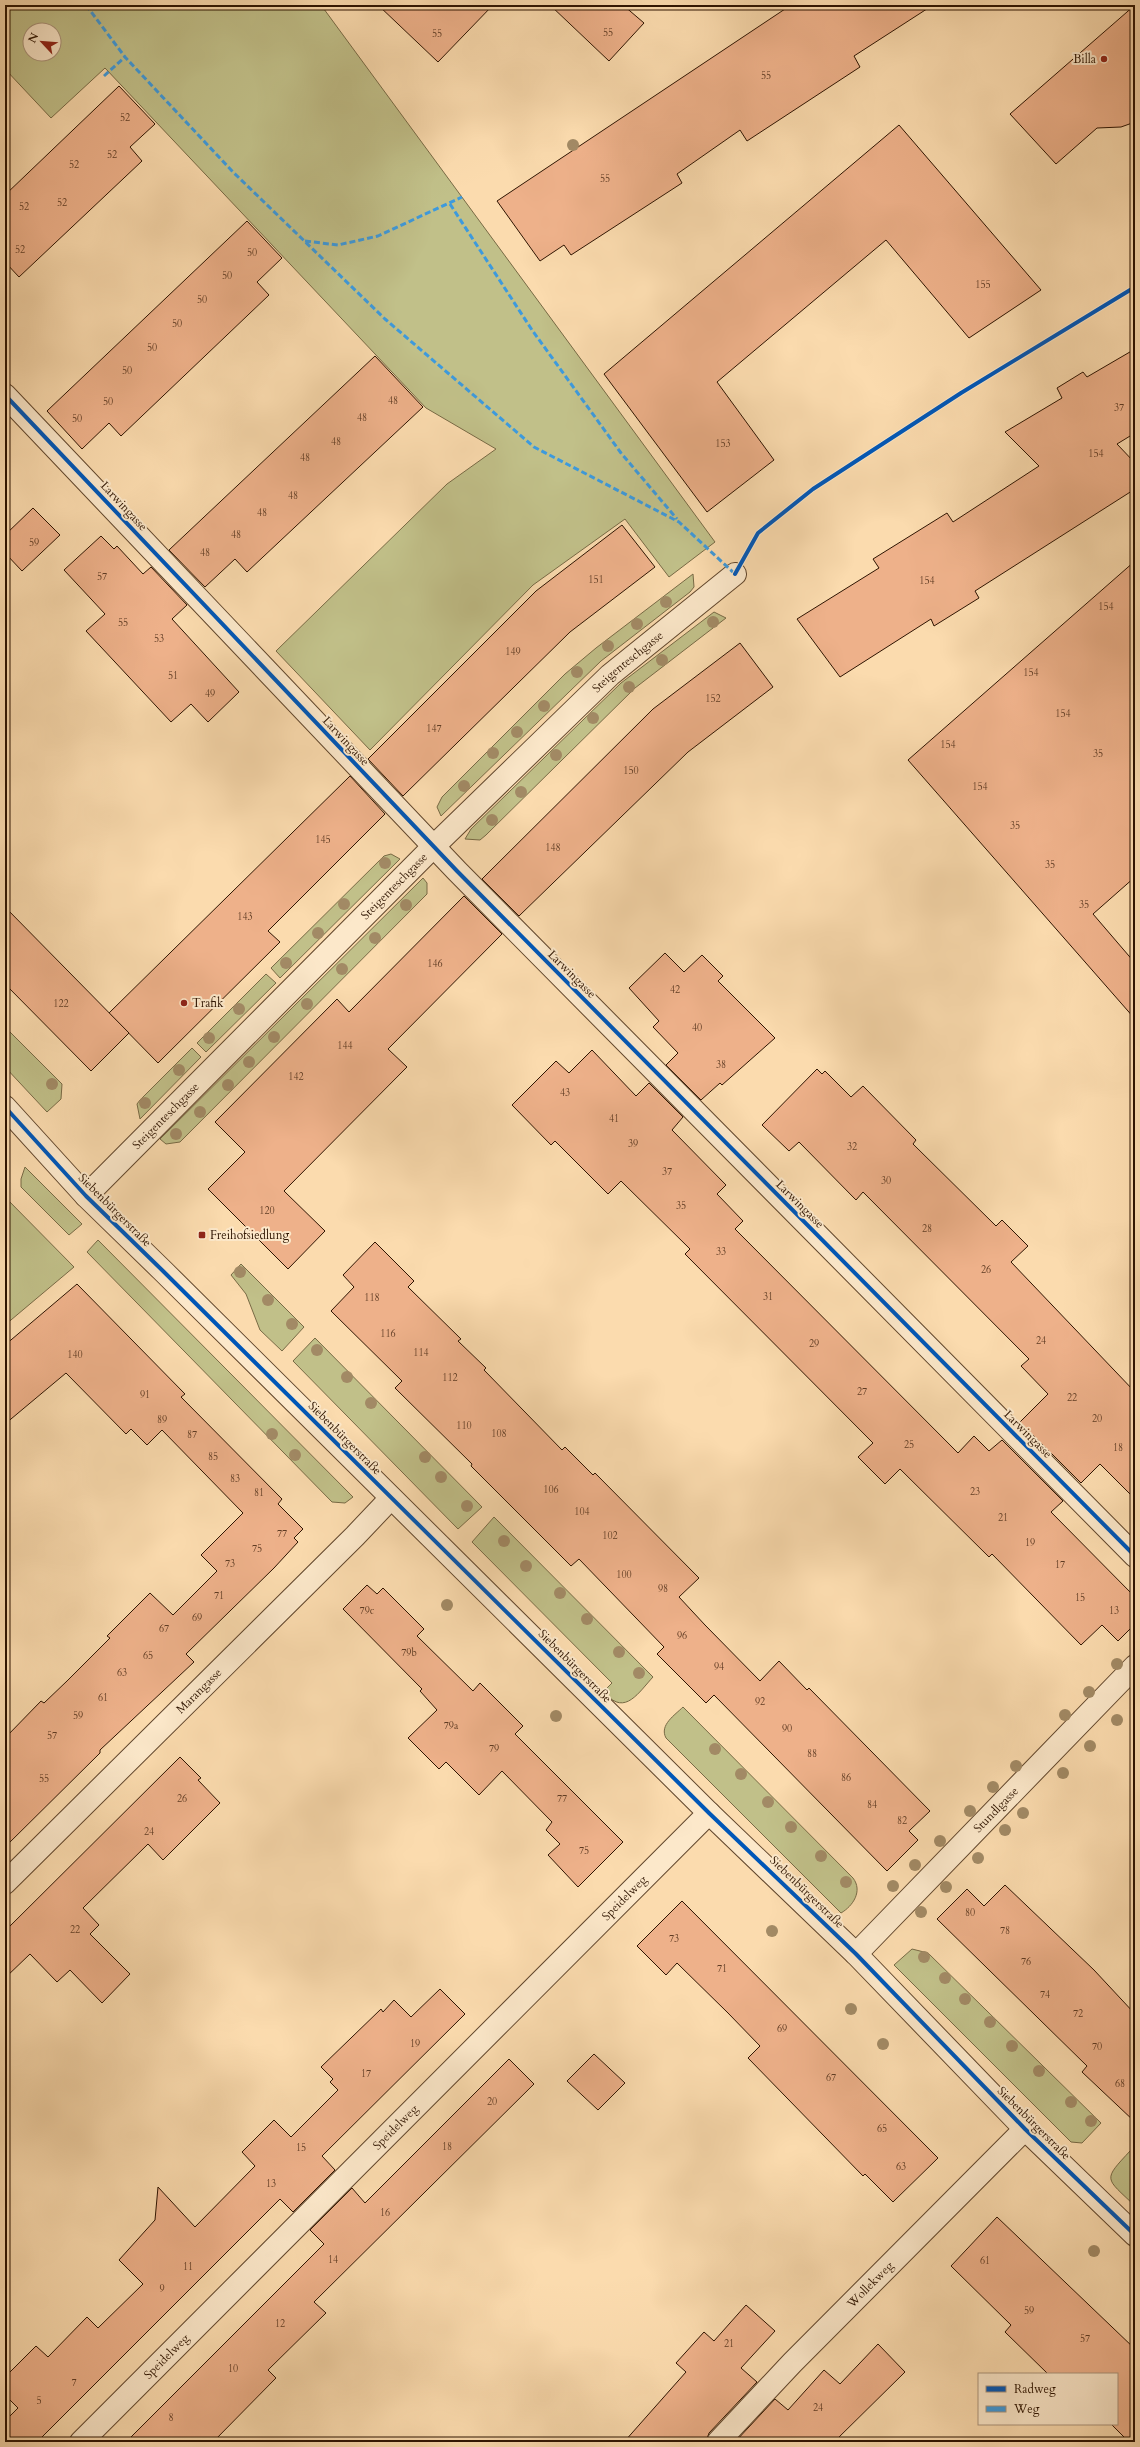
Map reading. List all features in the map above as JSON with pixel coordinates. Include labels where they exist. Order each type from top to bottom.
[{"type":"street","name":"Larwingasse","points":[[5,395],[433,847],[1135,1556]]},
{"type":"street","name":"Steigenteschgasse","points":[[86,1196],[433,847],[610,675],[735,574]]},
{"type":"street","name":"Siebenbürgerstraße","points":[[5,1107],[86,1196],[170,1277],[710,1813],[856,1954],[1025,2129],[1135,2235]]},
{"type":"street","name":"Marangasse","points":[[5,1883],[355,1536],[391,1498]]},
{"type":"street","name":"Stundlgasse","points":[[856,1954],[1135,1666]]},
{"type":"street","name":"Speidelweg","points":[[81,2442],[710,1813]]},
{"type":"street","name":"Wollekweg","points":[[718,2442],[792,2364],[1025,2129]]},
{"type":"shaded area","points":[[5,5],[321,5],[715,542],[669,577],[625,519],[533,585],[370,750],[276,651],[447,484],[496,449],[426,408],[105,68],[51,118],[5,69]]},
{"type":"shaded area","points":[[693,574],[694,587],[690,592],[601,661],[441,816],[437,807],[442,797],[565,674],[596,648]]},
{"type":"shaded area","points":[[714,612],[726,618],[635,688],[486,835],[480,840],[465,839],[471,829],[621,683]]},
{"type":"shaded area","points":[[391,854],[400,859],[280,978],[271,968],[384,856]]},
{"type":"shaded area","points":[[423,878],[427,883],[427,894],[180,1142],[166,1144],[160,1139]]},
{"type":"shaded area","points":[[266,974],[276,983],[206,1052],[197,1043]]},
{"type":"shaded area","points":[[5,1027],[62,1084],[61,1099],[47,1112],[5,1067]]},
{"type":"shaded area","points":[[192,1048],[201,1057],[140,1119],[137,1104]]},
{"type":"shaded area","points":[[25,1167],[82,1224],[69,1235],[21,1187],[21,1179]]},
{"type":"shaded area","points":[[5,1197],[74,1267],[5,1325]]},
{"type":"shaded area","points":[[98,1240],[353,1497],[345,1503],[332,1502],[87,1252]]},
{"type":"shaded area","points":[[241,1264],[304,1327],[282,1351],[260,1330],[246,1294],[231,1275]]},
{"type":"shaded area","points":[[315,1338],[482,1507],[458,1529],[293,1361]]},
{"type":"shaded area","points":[[494,1517],[653,1677],[637,1695],[626,1702],[619,1703],[606,1694],[605,1690],[612,1683],[472,1542]]},
{"type":"shaded area","points":[[683,1707],[853,1878],[856,1883],[857,1893],[853,1902],[845,1910],[841,1913],[666,1738],[664,1733],[666,1725]]},
{"type":"shaded area","points":[[912,1949],[928,1953],[1101,2123],[1082,2143],[1071,2142],[894,1965]]},
{"type":"shaded area","points":[[1131,2150],[1135,2154],[1135,2206],[1113,2184],[1111,2179],[1115,2168]]},
{"type":"building","points":[[378,5],[493,5],[438,62]]},
{"type":"building","points":[[550,5],[623,5],[644,23],[609,61]]},
{"type":"building","points":[[791,5],[933,5],[854,56],[860,67],[747,141],[740,130],[677,174],[682,183],[571,255],[564,245],[540,261],[497,201]]},
{"type":"building","name":"Billa","points":[[1135,5],[1135,122],[1121,127],[1097,128],[1056,164],[1010,114]]},
{"type":"building","points":[[119,86],[155,124],[130,147],[142,161],[19,277],[5,262],[5,195]]},
{"type":"building","points":[[899,125],[1041,290],[969,338],[886,240],[717,382],[774,460],[707,512],[604,374]]},
{"type":"building","points":[[247,221],[282,258],[257,282],[269,295],[121,436],[109,423],[82,449],[47,411]]},
{"type":"building","points":[[1135,349],[1135,433],[1117,444],[1135,463],[1135,489],[975,591],[979,598],[934,626],[931,619],[840,677],[797,619],[879,568],[873,559],[947,513],[953,522],[1039,466],[1005,432],[1062,398],[1057,388],[1083,372],[1087,377]]},
{"type":"building","points":[[375,356],[423,407],[247,572],[235,559],[205,587],[169,550]]},
{"type":"building","points":[[33,508],[60,535],[22,571],[5,553],[5,535]]},
{"type":"building","points":[[622,525],[655,567],[570,632],[403,796],[368,759],[536,591]]},
{"type":"building","points":[[101,536],[114,549],[117,546],[143,574],[151,567],[187,605],[172,619],[239,692],[208,722],[191,704],[171,722],[86,631],[105,614],[64,570]]},
{"type":"building","points":[[1135,561],[1135,877],[1093,914],[1135,963],[1135,1019],[908,760]]},
{"type":"building","points":[[740,643],[773,687],[688,752],[519,916],[482,879],[653,709]]},
{"type":"building","points":[[350,776],[385,814],[268,931],[280,942],[158,1063],[109,1013]]},
{"type":"building","points":[[464,896],[502,934],[388,1049],[407,1067],[284,1191],[325,1231],[288,1269],[208,1189],[245,1152],[215,1122],[337,999],[349,1012]]},
{"type":"building","points":[[5,907],[129,1033],[91,1071],[5,984]]},
{"type":"building","points":[[665,953],[684,972],[702,955],[723,976],[718,981],[775,1038],[722,1085],[720,1083],[701,1100],[666,1065],[678,1053],[653,1027],[659,1021],[629,988]]},
{"type":"building","points":[[592,1050],[636,1096],[649,1083],[683,1117],[672,1130],[726,1185],[717,1194],[743,1221],[735,1229],[958,1453],[974,1436],[989,1451],[1002,1440],[1063,1501],[1051,1512],[1135,1597],[1135,1624],[1118,1641],[1102,1625],[1081,1645],[992,1554],[989,1557],[900,1469],[885,1484],[858,1457],[873,1443],[685,1254],[690,1249],[621,1181],[608,1194],[555,1141],[551,1145],[512,1105],[556,1061],[569,1073]]},
{"type":"building","points":[[817,1069],[822,1074],[825,1071],[851,1097],[863,1086],[916,1140],[913,1144],[996,1226],[1002,1220],[1028,1246],[1011,1262],[1135,1392],[1135,1499],[1100,1464],[1081,1483],[1020,1422],[1048,1394],[1021,1366],[1029,1359],[863,1192],[856,1200],[799,1142],[789,1151],[762,1125]]},
{"type":"building","points":[[375,1242],[414,1281],[408,1287],[461,1339],[458,1341],[486,1368],[484,1370],[562,1450],[565,1447],[593,1475],[595,1473],[699,1578],[679,1597],[705,1625],[760,1681],[779,1661],[807,1690],[809,1688],[930,1811],[909,1831],[918,1840],[887,1871],[714,1695],[706,1703],[657,1654],[664,1647],[579,1559],[571,1566],[471,1466],[472,1464],[395,1388],[402,1381],[331,1311],[354,1287],[343,1275]]},
{"type":"building","points":[[77,1284],[185,1394],[181,1397],[282,1499],[278,1504],[303,1529],[294,1538],[298,1542],[274,1568],[186,1654],[194,1662],[100,1750],[100,1753],[5,1847],[5,1738],[41,1701],[44,1703],[110,1638],[107,1636],[150,1593],[173,1615],[217,1571],[201,1555],[243,1513],[162,1430],[147,1445],[131,1429],[126,1434],[66,1373],[5,1424],[5,1345]]},
{"type":"building","points":[[367,1585],[377,1594],[383,1588],[424,1629],[417,1636],[473,1691],[480,1683],[523,1726],[515,1734],[623,1842],[578,1887],[548,1855],[560,1844],[546,1830],[552,1822],[502,1771],[479,1795],[446,1762],[439,1769],[408,1738],[437,1710],[420,1691],[422,1689],[343,1609]]},
{"type":"building","points":[[180,1757],[201,1778],[198,1780],[220,1803],[163,1860],[148,1844],[83,1908],[99,1925],[90,1934],[130,1974],[102,2003],[70,1970],[57,1982],[30,1954],[5,1978],[5,1931]]},
{"type":"building","points":[[1005,1885],[1094,1970],[1135,2014],[1135,2122],[1082,2072],[1087,2066],[937,1919],[967,1889],[984,1906]]},
{"type":"building","points":[[682,1901],[938,2158],[893,2202],[865,2174],[863,2176],[748,2058],[760,2046],[728,2013],[677,1963],[666,1975],[637,1946]]},
{"type":"building","points":[[440,1989],[465,2014],[322,2156],[335,2170],[293,2212],[280,2199],[37,2442],[5,2442],[5,2421],[18,2408],[5,2395],[5,2377],[36,2346],[48,2357],[87,2317],[98,2328],[143,2284],[119,2260],[155,2220],[158,2187],[195,2227],[255,2166],[242,2152],[274,2120],[291,2137],[338,2090],[330,2082],[333,2079],[321,2067],[381,2009],[383,2012],[394,2000],[411,2017]]},
{"type":"building","points":[[594,2054],[625,2083],[598,2110],[567,2081]]},
{"type":"building","points":[[509,2059],[534,2084],[314,2302],[326,2313],[268,2370],[276,2378],[213,2442],[126,2442],[324,2244],[310,2230],[352,2188],[365,2203]]},
{"type":"building","points":[[997,2217],[1135,2349],[1135,2442],[1129,2442],[1112,2425],[1118,2425],[1118,2373],[1047,2373],[1005,2332],[1011,2325],[951,2266]]},
{"type":"building","points":[[746,2305],[775,2331],[741,2368],[757,2382],[709,2433],[706,2442],[624,2442],[686,2372],[676,2363],[704,2332],[714,2341]]},
{"type":"building","points":[[878,2344],[905,2372],[834,2442],[735,2442],[775,2399],[788,2410],[824,2370],[840,2384]]},
{"type":"marked path","points":[[86,5],[125,57],[233,172],[385,319],[534,447],[679,522],[735,574]]},
{"type":"marked path","points":[[104,76],[125,57]]},
{"type":"marked path","points":[[305,241],[338,245],[378,236],[462,197]]},
{"type":"marked path","points":[[450,204],[532,330],[621,453],[677,519]]},
{"type":"cycle path","points":[[735,574],[758,533],[813,489],[961,393],[1135,287]]},
{"type":"cycle path","points":[[5,395],[457,871],[1135,1556]]},
{"type":"cycle path","points":[[5,1107],[86,1196],[709,1813],[856,1954],[1025,2129],[1135,2235]]},
{"type":"place","name":"Billa","points":[[1104,59]]},
{"type":"place","name":"Trafik","points":[[184,1003]]},
{"type":"place","name":"Freihofsiedlung","points":[[202,1235]]}]
